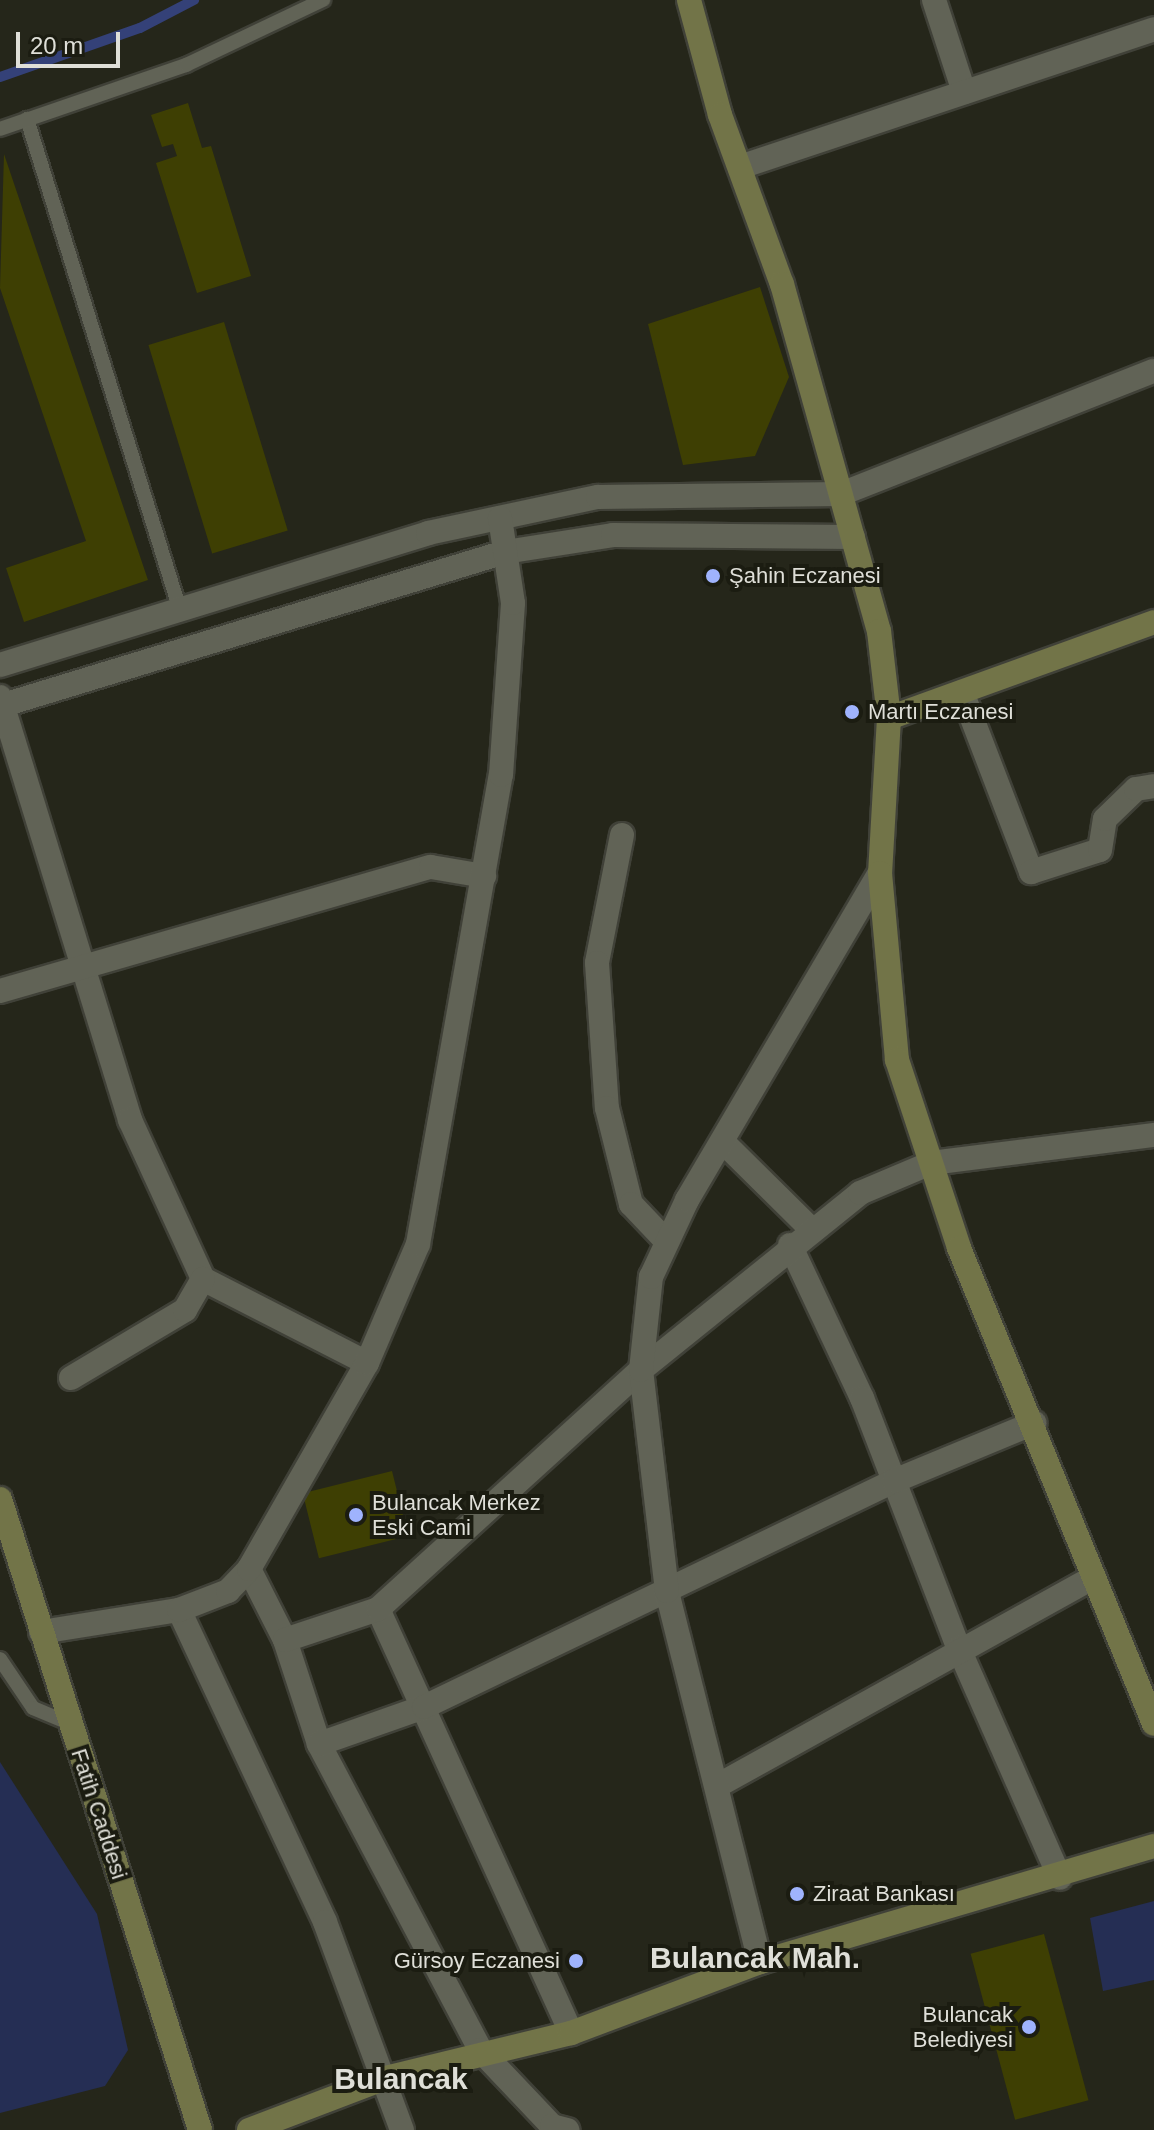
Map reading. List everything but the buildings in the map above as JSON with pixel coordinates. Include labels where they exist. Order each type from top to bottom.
[{"type":"street","points":[[689,0],[740,167],[782,284],[879,631],[889,718],[880,873],[897,1060],[931,1163],[1154,1724]]},
{"type":"street","points":[[934,0],[964,92]]},
{"type":"street","points":[[740,167],[1154,29]]},
{"type":"street","points":[[0,665],[500,518],[598,497],[841,494],[1154,371]]},
{"type":"street","points":[[41,1632],[179,1610],[228,1591],[249,1569],[367,1363],[418,1244],[501,775],[513,603],[500,518]]},
{"type":"street","points":[[367,1363],[203,1279],[130,1120],[86,964],[1,703],[505,552],[613,535],[853,537]]},
{"type":"street","points":[[889,718],[1154,622]]},
{"type":"street","points":[[962,692],[1031,872],[1100,850],[1105,819],[1136,789],[1154,786]]},
{"type":"street","points":[[622,835],[597,963],[607,1108],[631,1204],[667,1242]]},
{"type":"street","points":[[0,991],[431,867],[484,876]]},
{"type":"street","points":[[760,1962],[667,1591],[641,1370],[651,1277],[667,1242],[880,873]]},
{"type":"street","points":[[285,1640],[378,1609],[641,1370],[790,1245],[860,1193],[931,1163],[1154,1135]]},
{"type":"street","points":[[724,1143],[811,1229]]},
{"type":"street","points":[[790,1245],[894,1481],[959,1649],[1060,1878]]},
{"type":"street","points":[[71,1378],[185,1310],[203,1279]]},
{"type":"street","points":[[319,1744],[424,1707],[894,1481],[1034,1423]]},
{"type":"street","name":"Fatih Caddesi","points":[[0,1499],[200,2130]]},
{"type":"street","points":[[249,1569],[285,1640],[319,1744],[480,2050],[557,2129]]},
{"type":"street","points":[[717,1786],[959,1649],[1094,1577]]},
{"type":"street","points":[[378,1609],[571,2033]]},
{"type":"street","points":[[179,1610],[325,1922],[402,2130]]},
{"type":"street","points":[[249,2130],[385,2078],[480,2050],[571,2033],[760,1962],[1060,1878],[1154,1846]]},
{"type":"lane","points":[[0,129],[186,65],[323,0]]},
{"type":"lane","points":[[27,119],[180,610]]},
{"type":"lane","points":[[0,1659],[33,1708],[71,1724]]},
{"type":"shaded area","points":[[0,1762],[97,1914],[128,2050],[105,2086],[0,2113]]},
{"type":"shaded area","points":[[1154,1901],[1154,1980],[1103,1991],[1090,1918]]},
{"type":"waterway","points":[[0,77],[140,28],[194,0]]},
{"type":"place","name":"Şahin Eczanesi","points":[[713,576]]},
{"type":"place","name":"Martı Eczanesi","points":[[852,712]]},
{"type":"place","name":"Bulancak Merkez Eski Cami","points":[[356,1515]]},
{"type":"place","name":"Ziraat Bankası","points":[[797,1894]]},
{"type":"place","name":"Gürsoy Eczanesi","points":[[576,1961]]},
{"type":"place","name":"Bulancak Belediyesi","points":[[1029,2027]]},
{"type":"district","name":"Bulancak Mah.","points":[[755,1958]]},
{"type":"district","name":"Bulancak","points":[[401,2079]]}]
